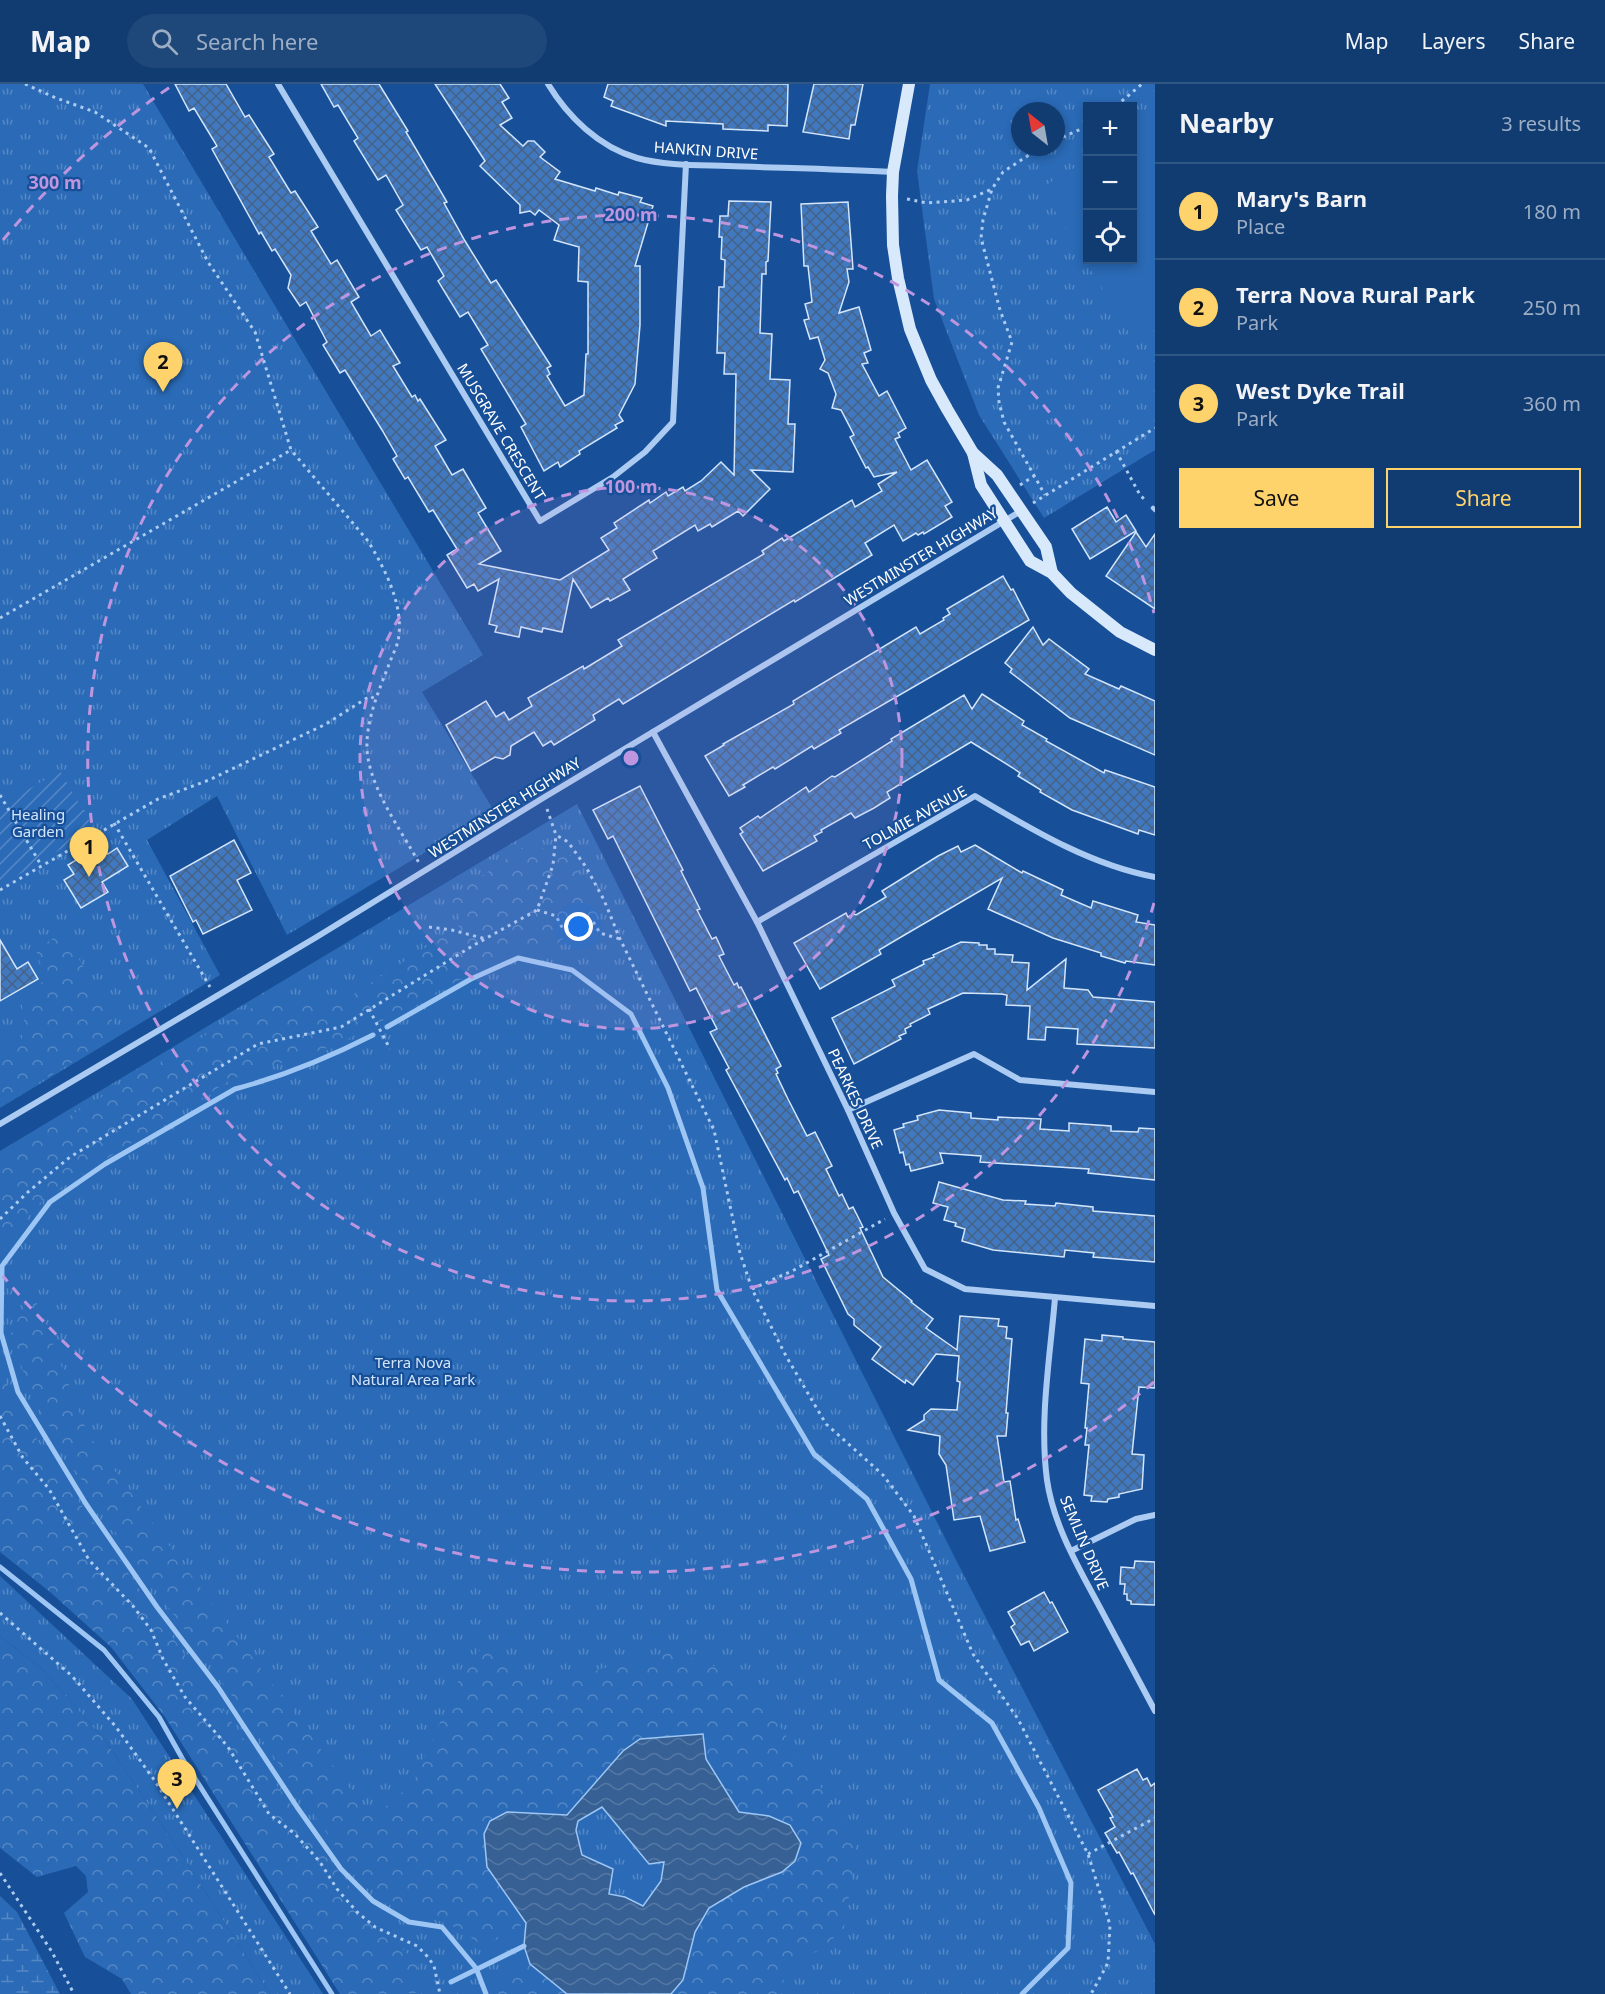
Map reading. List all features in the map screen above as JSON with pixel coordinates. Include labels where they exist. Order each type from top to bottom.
[{"type":"street","name":"MUSGRAVE CRESCENT","points":[[278,84],[540,521],[613,477],[645,452],[673,422],[686,164]]},
{"type":"street","name":"HANKIN DRIVE","points":[[548,84],[556,98],[581,127],[605,144],[637,158],[686,164],[892,172]]},
{"type":"street","points":[[909,84],[892,172],[893,245],[898,279],[910,329],[931,380],[973,453],[981,485],[1030,561],[1052,573],[1071,592],[1120,632],[1155,650]]},
{"type":"street","points":[[973,453],[997,475],[1046,547],[1052,573]]},
{"type":"street","name":"WESTMINSTER HIGHWAY","points":[[0,1124],[424,872],[1021,511]]},
{"type":"street","name":"PEARKES DRIVE","points":[[653,732],[757,922],[848,1110],[894,1213],[925,1269],[965,1289],[1155,1305]]},
{"type":"street","name":"TOLMIE AVENUE","points":[[757,922],[975,796],[1040,835],[1140,874],[1155,877]]},
{"type":"street","points":[[848,1110],[974,1054],[1020,1080],[1155,1092]]},
{"type":"street","name":"SEMLIN DRIVE","points":[[1055,1298],[1044,1444],[1047,1481],[1055,1513],[1071,1551],[1155,1711]]},
{"type":"street","points":[[1071,1551],[1136,1519],[1155,1515]]},
{"type":"path","points":[[25,84],[95,112],[149,148],[208,262],[255,332],[291,450],[368,541],[394,594],[398,620],[398,640],[375,699],[367,742],[370,771],[424,872]]},
{"type":"path","points":[[1121,102],[1142,84]]},
{"type":"path","points":[[1065,136],[1083,128]]},
{"type":"path","points":[[1027,156],[1003,172],[992,189],[983,220],[981,238],[999,310],[1012,342],[998,388],[999,402],[1004,422],[1045,495]]},
{"type":"path","points":[[907,199],[927,203],[967,200],[992,189]]},
{"type":"path","points":[[1031,504],[1155,428]]},
{"type":"path","points":[[0,618],[291,450]]},
{"type":"path","points":[[1116,451],[1140,495],[1154,509]]},
{"type":"path","points":[[1015,489],[1034,477]]},
{"type":"path","points":[[0,890],[158,799],[209,780],[326,724],[370,696],[375,699]]},
{"type":"path","points":[[0,795],[41,865]]},
{"type":"path","points":[[0,1219],[70,1157],[258,1044],[341,1026],[537,910],[553,865],[556,835],[547,809]]},
{"type":"path","points":[[114,823],[216,996]]},
{"type":"path","points":[[556,835],[567,842],[586,867],[604,900],[620,939],[714,1130],[740,1253],[752,1289],[786,1356],[826,1424],[883,1475],[915,1516],[973,1654],[1018,1719],[1088,1854],[1110,1925],[1108,1963],[1092,1994]]},
{"type":"path","points":[[537,910],[556,916],[563,929],[583,919],[594,923],[600,933],[620,939]]},
{"type":"path","points":[[429,927],[453,930],[486,939]]},
{"type":"path","points":[[369,1009],[390,1049]]},
{"type":"path","points":[[752,1289],[794,1270],[894,1213]]},
{"type":"path","points":[[0,1416],[23,1458],[49,1489],[89,1560],[133,1606],[151,1630],[163,1659],[184,1697],[228,1747],[269,1814],[295,1834],[320,1863],[337,1890],[357,1912],[375,1927],[417,1946],[428,1957],[434,1966],[440,1994]]},
{"type":"path","points":[[0,1613],[72,1676],[116,1727],[155,1781],[290,1994]]},
{"type":"path","points":[[1088,1854],[1155,1818]]},
{"type":"path","points":[[0,1874],[51,1952],[74,1994]]},
{"type":"green space","points":[[0,84],[143,84],[483,655],[422,692],[494,811],[287,935],[217,796],[147,840],[220,975],[0,1108]]},
{"type":"green space","points":[[930,84],[1155,84],[1155,450],[1044,518],[979,415],[934,299],[917,171]]},
{"type":"green space","points":[[1155,119],[1155,326],[1133,339],[1087,264],[1137,264],[1137,130]]},
{"type":"green space","points":[[1083,162],[1083,257],[1041,188]]},
{"type":"green space","name":"Healing Garden","points":[[60,771],[94,829],[0,886],[0,806]]},
{"type":"green space","name":"Terra Nova Natural Area Park","points":[[577,804],[957,1562],[1155,1944],[1155,1994],[342,1994],[202,1749],[0,1484],[0,1151]]},
{"type":"green space","points":[[526,845],[569,854],[599,913],[549,949],[514,951],[336,1045],[232,1079],[42,1200],[0,1251],[0,1157],[260,1003],[294,1000],[337,1005],[462,924],[451,898]]},
{"type":"green space","points":[[64,931],[119,1034],[0,1106],[0,1051],[21,1042],[25,1026],[22,1006],[45,979],[36,950]]},
{"type":"green space","points":[[32,1291],[88,1434],[372,1818],[413,1783],[465,1666],[483,1647],[543,1694],[600,1669],[669,1653],[708,1662],[767,1707],[857,1842],[844,1928],[822,1949],[787,1965],[781,1994],[671,1994],[683,1980],[696,1932],[709,1908],[744,1887],[782,1872],[769,1816],[739,1812],[706,1759],[703,1734],[640,1740],[623,1751],[567,1815],[507,1812],[484,1834],[487,1867],[526,1923],[482,1945],[458,1929],[384,1897],[346,1861],[214,1670],[125,1547],[66,1456],[29,1390],[11,1333]]},
{"type":"green space","points":[[0,1371],[42,1448],[208,1689],[348,1885],[418,1966],[418,1993],[340,1994],[165,1717],[111,1647],[50,1592],[0,1552]]},
{"type":"green space","points":[[0,1576],[132,1699],[323,1994],[270,1994],[182,1855],[107,1743],[42,1669],[0,1636]]},
{"type":"green space","points":[[0,1636],[42,1669],[107,1743],[182,1855],[270,1994],[131,1994],[122,1979],[85,1957],[64,1913],[88,1892],[86,1876],[76,1866],[37,1877],[0,1848]]},
{"type":"green space","points":[[0,1896],[17,1912],[60,1994],[0,1994]]},
{"type":"green space","points":[[524,1963],[530,1964],[567,1994],[493,1994],[490,1987],[500,1977]]},
{"type":"water","points":[[703,1734],[706,1759],[739,1812],[769,1816],[790,1825],[801,1843],[795,1861],[782,1872],[744,1887],[709,1908],[695,1932],[683,1980],[671,1994],[567,1994],[530,1964],[524,1946],[526,1923],[487,1867],[484,1834],[490,1821],[507,1812],[567,1815],[623,1751],[640,1739]],"holes":[[[602,1807],[649,1864],[664,1862],[661,1881],[643,1906],[625,1897],[609,1894],[613,1869],[582,1855],[576,1830],[578,1821]]]},
{"type":"building","points":[[175,84],[226,84],[245,117],[249,115],[274,154],[269,157],[291,193],[295,191],[318,227],[311,231],[331,264],[337,260],[359,297],[351,302],[371,336],[380,330],[400,363],[393,366],[412,397],[415,395],[418,401],[420,399],[446,440],[435,446],[452,475],[463,469],[486,508],[478,513],[501,551],[479,564],[560,580],[609,550],[601,538],[617,528],[614,523],[649,500],[650,503],[666,492],[668,496],[683,487],[685,491],[701,481],[721,462],[734,475],[736,374],[724,374],[725,353],[717,353],[719,287],[724,287],[725,260],[721,259],[720,216],[728,216],[729,201],[771,202],[768,261],[766,262],[766,274],[762,274],[760,333],[772,334],[770,379],[790,380],[788,424],[795,424],[793,472],[751,470],[770,489],[743,516],[738,511],[712,527],[710,524],[698,531],[695,525],[653,551],[657,558],[623,579],[630,590],[610,601],[608,598],[591,608],[573,579],[562,632],[543,628],[542,632],[521,627],[519,637],[495,632],[497,626],[489,624],[499,579],[478,591],[474,584],[467,588],[447,555],[457,549],[433,510],[429,512],[408,477],[405,479],[393,459],[397,456],[345,370],[340,373],[323,345],[327,342],[306,302],[300,306],[288,288],[291,275],[275,249],[272,251],[261,232],[259,234],[212,149],[217,146],[194,108],[189,111]]},
{"type":"building","points":[[321,84],[379,84],[447,202],[444,203],[465,241],[491,283],[496,280],[551,366],[547,368],[550,374],[547,376],[565,406],[584,395],[586,354],[588,354],[588,282],[578,281],[579,247],[554,240],[559,225],[539,210],[535,215],[530,211],[520,213],[520,205],[480,166],[485,161],[435,84],[500,84],[509,98],[502,102],[512,118],[500,125],[523,146],[528,141],[534,141],[545,152],[540,157],[560,172],[555,179],[595,191],[596,188],[618,195],[619,192],[642,198],[640,202],[653,206],[635,266],[640,266],[640,325],[635,384],[619,415],[623,421],[615,425],[617,428],[579,451],[580,454],[560,467],[558,462],[544,471],[521,427],[526,424],[481,349],[488,345],[468,312],[460,317],[438,281],[444,276],[427,247],[421,250],[396,210],[403,205],[386,175],[378,180],[354,141],[358,138],[338,105],[334,107]]},
{"type":"building","points":[[608,84],[788,84],[787,126],[768,125],[768,131],[723,129],[723,124],[666,121],[666,126],[611,106],[613,101],[604,97]]},
{"type":"building","points":[[814,84],[863,84],[855,125],[851,125],[849,139],[803,132]]},
{"type":"building","points":[[848,202],[853,269],[847,269],[849,282],[839,313],[859,307],[871,350],[864,353],[868,363],[862,364],[879,396],[887,391],[906,428],[898,433],[900,437],[895,439],[911,470],[927,460],[952,502],[945,506],[952,517],[924,534],[923,532],[918,535],[916,533],[903,541],[894,525],[865,543],[872,555],[623,704],[619,699],[593,715],[595,720],[554,745],[551,741],[543,746],[534,732],[511,746],[510,755],[503,759],[495,757],[471,771],[446,725],[486,701],[496,717],[504,712],[509,720],[532,706],[528,698],[622,646],[618,640],[764,554],[762,551],[782,538],[784,541],[852,500],[855,507],[882,491],[878,484],[897,472],[874,477],[868,467],[866,468],[850,437],[854,435],[841,410],[832,408],[836,394],[828,373],[820,369],[825,360],[818,337],[810,339],[804,320],[809,319],[805,304],[812,302],[808,266],[804,266],[801,204]]},
{"type":"building","points":[[1107,507],[1116,522],[1126,515],[1136,531],[1090,559],[1072,529]]},
{"type":"building","points":[[1136,532],[1146,547],[1155,534],[1155,609],[1106,576]]},
{"type":"building","points":[[1003,576],[1011,590],[1013,589],[1029,620],[839,730],[841,733],[814,749],[812,746],[775,769],[773,767],[729,796],[705,756],[794,704],[793,701],[916,627],[920,634],[944,620],[943,618],[950,614],[947,609]]},
{"type":"building","points":[[1033,627],[1043,645],[1049,639],[1089,669],[1085,674],[1155,701],[1155,755],[1070,718],[1010,672],[1012,669],[1005,663]]},
{"type":"building","points":[[982,694],[1024,721],[1022,725],[1047,739],[1046,741],[1104,773],[1105,770],[1155,787],[1155,835],[1139,830],[1138,834],[1072,810],[1040,792],[1041,790],[1018,776],[1020,773],[971,742],[887,792],[890,798],[874,808],[855,818],[851,813],[821,830],[822,832],[814,836],[817,841],[763,871],[740,834],[743,832],[740,828],[758,816],[760,818],[806,787],[809,792],[832,776],[835,777],[892,741],[891,739],[964,695],[972,709]]},
{"type":"building","points":[[640,786],[683,870],[681,871],[700,909],[697,910],[712,939],[716,937],[724,954],[719,956],[734,985],[737,983],[739,988],[741,987],[781,1066],[776,1069],[778,1073],[776,1074],[788,1099],[807,1136],[815,1132],[832,1166],[826,1169],[839,1196],[842,1194],[849,1209],[853,1207],[863,1227],[860,1228],[883,1277],[933,1319],[926,1328],[957,1350],[960,1316],[999,1319],[998,1326],[1007,1327],[1006,1338],[1012,1339],[1006,1436],[997,1436],[1004,1482],[1010,1481],[1016,1520],[1018,1519],[1025,1542],[990,1551],[980,1516],[954,1520],[946,1465],[939,1454],[940,1436],[908,1430],[924,1420],[924,1415],[931,1409],[957,1410],[960,1382],[957,1381],[959,1356],[936,1354],[913,1385],[906,1380],[905,1383],[872,1359],[881,1347],[854,1325],[854,1319],[848,1314],[821,1259],[829,1255],[798,1191],[794,1193],[787,1178],[785,1180],[726,1070],[729,1068],[710,1032],[717,1029],[696,988],[690,991],[613,836],[608,839],[593,810]]},
{"type":"building","points":[[234,840],[251,873],[237,880],[252,910],[203,934],[196,920],[193,922],[170,876]]},
{"type":"building","points":[[102,844],[108,854],[117,848],[128,866],[102,882],[108,892],[81,908],[64,880],[74,874],[68,865]]},
{"type":"building","points":[[975,845],[1022,873],[1023,871],[1063,890],[1061,895],[1091,908],[1093,901],[1138,915],[1136,922],[1155,925],[1155,965],[1126,961],[1125,963],[1101,956],[1101,953],[1053,938],[988,909],[1002,878],[879,950],[881,954],[820,989],[794,943],[846,913],[848,917],[856,915],[886,897],[882,891],[938,856],[958,846],[961,852]]},
{"type":"building","points":[[0,940],[17,969],[28,962],[38,979],[0,1001]]},
{"type":"building","points":[[961,942],[987,945],[987,949],[995,949],[995,954],[1013,955],[1012,962],[1029,963],[1027,990],[1066,959],[1064,988],[1088,990],[1093,997],[1155,1002],[1155,1048],[1077,1044],[1078,1029],[1046,1027],[1045,1040],[1028,1039],[1030,1006],[1006,1005],[1007,995],[963,993],[928,1009],[930,1014],[910,1024],[911,1026],[905,1029],[906,1033],[899,1036],[901,1039],[854,1064],[832,1018],[895,986],[892,980],[924,964],[923,961],[934,957],[933,955]]},
{"type":"building","points":[[939,1110],[971,1113],[971,1118],[1041,1119],[1040,1129],[1069,1131],[1069,1123],[1111,1126],[1111,1131],[1138,1132],[1139,1128],[1155,1129],[1155,1180],[1088,1173],[1089,1169],[980,1162],[981,1156],[940,1153],[943,1163],[911,1171],[909,1164],[906,1165],[903,1152],[900,1153],[894,1130],[904,1127],[903,1124],[918,1120],[917,1116]]},
{"type":"building","points":[[939,1182],[1003,1200],[1026,1201],[1025,1204],[1055,1206],[1056,1203],[1093,1207],[1093,1211],[1155,1216],[1155,1262],[1093,1257],[1094,1253],[1065,1250],[1064,1257],[993,1250],[962,1241],[965,1229],[955,1226],[956,1223],[944,1220],[948,1207],[933,1203]]},
{"type":"building","points":[[1102,1335],[1155,1342],[1155,1388],[1139,1387],[1132,1454],[1144,1455],[1142,1489],[1119,1494],[1119,1497],[1108,1499],[1107,1502],[1091,1501],[1092,1496],[1084,1495],[1089,1445],[1085,1445],[1087,1428],[1085,1428],[1089,1384],[1081,1383],[1085,1339],[1102,1341]]},
{"type":"building","points":[[1135,1561],[1155,1562],[1155,1605],[1131,1604],[1131,1601],[1127,1600],[1127,1594],[1124,1594],[1125,1584],[1120,1584],[1121,1567],[1134,1568]]},
{"type":"building","points":[[1044,1592],[1068,1632],[1034,1651],[1029,1641],[1021,1645],[1011,1627],[1015,1624],[1008,1612]]},
{"type":"building","points":[[1137,1769],[1143,1780],[1147,1778],[1151,1786],[1155,1783],[1155,1915],[1133,1873],[1131,1874],[1105,1833],[1115,1827],[1110,1818],[1113,1817],[1098,1790]]},
{"type":"waterway","points":[[387,1027],[471,979],[518,958],[572,970],[631,1014],[668,1088],[703,1188],[717,1290],[814,1454],[867,1499],[911,1579],[939,1680],[992,1723],[1039,1808],[1071,1883],[1068,1948],[1022,1994]]},
{"type":"waterway","points":[[373,1035],[306,1066],[235,1089],[105,1164],[50,1202],[2,1266],[1,1333],[18,1392],[86,1504],[157,1607],[218,1687],[341,1869],[373,1901],[409,1922],[442,1927],[476,1968],[486,1994]]},
{"type":"waterway","points":[[0,1567],[104,1650],[159,1717],[182,1758],[332,1994]]},
{"type":"waterway","points":[[451,1982],[524,1946]]},
{"type":"place","name":"Terra Nova Rural Park","points":[[163,392]]},
{"type":"place","name":"Mary's Barn","points":[[89,877]]},
{"type":"place","name":"West Dyke Trail","points":[[177,1809]]}]
